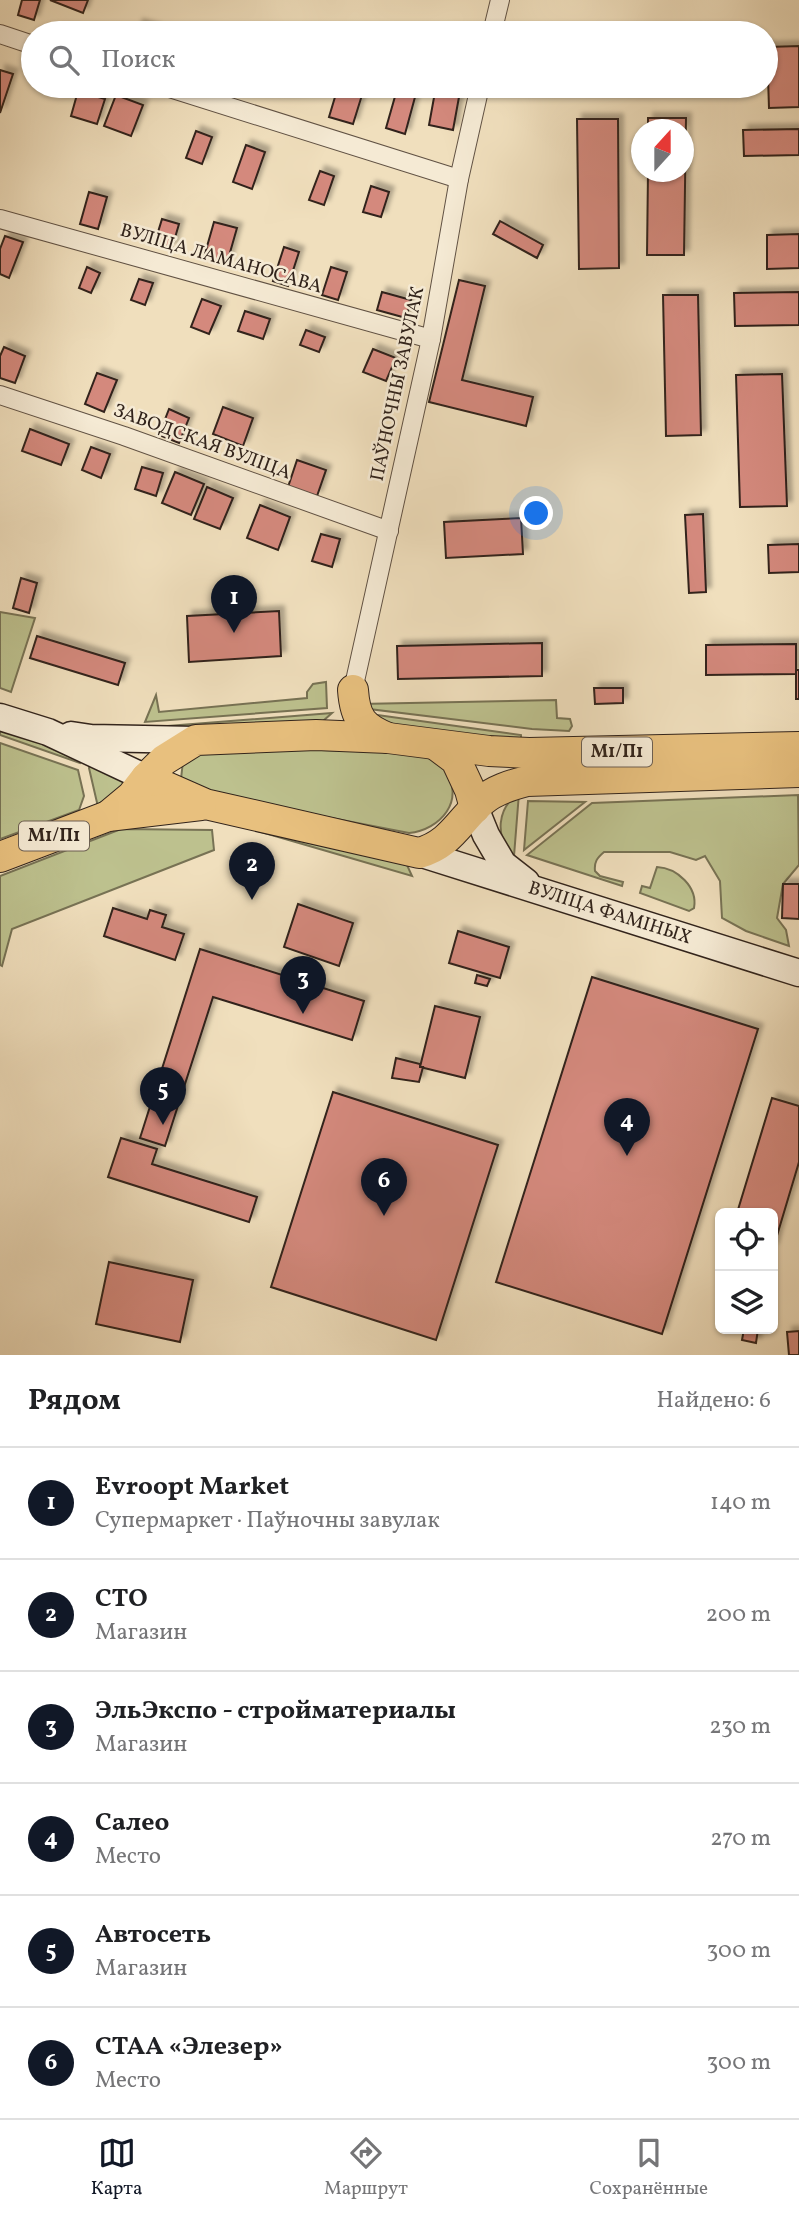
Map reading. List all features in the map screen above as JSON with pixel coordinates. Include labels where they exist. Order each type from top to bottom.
[{"type":"main road","points":[[316,735],[330,730],[337,722],[353,690]]},
{"type":"main road","points":[[353,690],[361,722],[368,730],[388,738]]},
{"type":"main road","points":[[0,717],[48,732],[194,800]]},
{"type":"main road","points":[[48,732],[187,745]]},
{"type":"main road","name":"М1/П1","points":[[108,816],[132,796],[146,778],[187,745],[316,735],[388,738],[489,751],[529,753],[799,747]]},
{"type":"main road","points":[[187,745],[170,767],[170,778],[194,800]]},
{"type":"main road","points":[[436,745],[456,760],[486,835],[503,864],[533,887]]},
{"type":"main road","name":"М1/П1","points":[[0,857],[108,816],[194,800],[419,853],[432,850],[453,835],[475,808],[491,794],[527,780],[799,772]]},
{"type":"main road","name":"ВУЛІЦА ФАМІНЫХ","points":[[419,853],[799,973]]},
{"type":"street","points":[[495,21],[500,0]]},
{"type":"street","points":[[0,34],[21,41]]},
{"type":"street","points":[[201,98],[459,179]]},
{"type":"street","name":"ПАЎНОЧНЫ ЗАВУЛАК","points":[[353,690],[431,340],[459,179],[477,98]]},
{"type":"street","name":"ВУЛІЦА ЛАМАНОСАВА","points":[[0,219],[431,340]]},
{"type":"street","name":"ЗАВОДСКАЯ ВУЛІЦА","points":[[0,395],[124,436],[389,531]]},
{"type":"green space","points":[[0,612],[35,618],[11,692],[0,688]]},
{"type":"green space","points":[[326,682],[327,708],[145,722],[156,695],[159,712],[307,698],[307,692],[313,684]]},
{"type":"green space","points":[[556,700],[557,718],[570,719],[572,726],[569,731],[361,708],[360,704]]},
{"type":"green space","points":[[332,713],[323,721],[104,731]]},
{"type":"green space","points":[[363,713],[521,735],[521,743],[387,732]]},
{"type":"green space","points":[[0,728],[83,756],[80,763],[0,735]]},
{"type":"green space","points":[[0,743],[78,770],[84,796],[79,810],[0,839]]},
{"type":"green space","points":[[252,748],[422,753],[444,769],[453,792],[451,802],[440,820],[420,831],[409,833],[197,792],[181,779],[183,761],[192,754]]},
{"type":"green space","points":[[92,760],[126,782],[98,807],[89,768]]},
{"type":"green space","points":[[519,793],[514,856],[503,840],[501,823],[506,806]]},
{"type":"green space","points":[[798,795],[799,865],[783,884],[777,918],[786,930],[789,946],[746,931],[722,918],[720,881],[705,856],[696,860],[670,852],[604,852],[596,860],[595,871],[600,876],[623,882],[622,886],[527,855],[592,803]]},
{"type":"green space","points":[[528,801],[585,802],[524,850]]},
{"type":"green space","points":[[234,824],[407,865],[412,876]]},
{"type":"green space","points":[[121,829],[212,830],[214,850],[12,929],[2,966],[0,965],[0,876]]},
{"type":"green space","points":[[657,867],[672,871],[684,880],[693,893],[694,908],[689,911],[640,893],[642,886],[650,888]]},
{"type":"building","points":[[22,0],[40,0],[34,20],[18,15]]},
{"type":"building","points":[[50,0],[88,0],[83,13]]},
{"type":"building","points":[[799,46],[799,107],[769,108],[769,98],[778,98],[778,47]]},
{"type":"building","points":[[0,70],[13,74],[0,113]]},
{"type":"building","points":[[76,98],[105,99],[97,124],[71,116]]},
{"type":"building","points":[[115,98],[124,98],[143,105],[131,136],[104,126]]},
{"type":"building","points":[[335,98],[361,98],[353,124],[329,117]]},
{"type":"building","points":[[395,98],[415,98],[405,134],[386,128]]},
{"type":"building","points":[[434,98],[459,98],[453,130],[429,125]]},
{"type":"building","points":[[648,118],[686,118],[686,119]]},
{"type":"building","points":[[577,119],[618,119],[619,268],[579,269]]},
{"type":"building","points":[[799,129],[799,155],[744,156],[743,130]]},
{"type":"building","points":[[196,131],[212,137],[202,164],[186,158]]},
{"type":"building","points":[[246,145],[265,152],[252,189],[233,182]]},
{"type":"building","points":[[320,171],[334,176],[324,205],[309,200]]},
{"type":"building","points":[[648,182],[685,182],[684,255],[647,255]]},
{"type":"building","points":[[371,186],[389,192],[381,217],[363,212]]},
{"type":"building","points":[[89,192],[107,197],[98,229],[80,224]]},
{"type":"building","points":[[162,219],[179,224],[172,248],[155,242]]},
{"type":"building","points":[[500,221],[543,245],[537,258],[493,234]]},
{"type":"building","points":[[214,222],[237,228],[227,263],[204,257]]},
{"type":"building","points":[[799,234],[799,268],[767,269],[767,235]]},
{"type":"building","points":[[5,236],[23,242],[9,278],[0,274],[0,249]]},
{"type":"building","points":[[284,247],[299,252],[288,286],[273,281]]},
{"type":"building","points":[[87,267],[100,273],[91,293],[79,288]]},
{"type":"building","points":[[331,267],[347,272],[338,300],[322,295]]},
{"type":"building","points":[[139,279],[153,283],[145,305],[131,300]]},
{"type":"building","points":[[459,280],[485,286],[462,380],[533,397],[526,426],[429,402]]},
{"type":"building","points":[[382,292],[411,300],[406,318],[377,310]]},
{"type":"building","points":[[799,292],[799,325],[735,326],[734,293]]},
{"type":"building","points":[[663,295],[698,295],[701,435],[666,436]]},
{"type":"building","points":[[202,299],[221,306],[209,334],[191,327]]},
{"type":"building","points":[[245,311],[270,319],[263,339],[238,331]]},
{"type":"building","points":[[306,330],[325,337],[319,352],[300,345]]},
{"type":"building","points":[[4,347],[25,356],[15,383],[0,378],[0,356]]},
{"type":"building","points":[[373,349],[396,358],[386,381],[363,372]]},
{"type":"building","points":[[97,373],[117,380],[104,412],[85,404]]},
{"type":"building","points":[[782,374],[787,506],[740,507],[736,375]]},
{"type":"building","points":[[223,407],[253,418],[243,446],[213,434]]},
{"type":"building","points":[[169,409],[189,418],[179,443],[159,435]]},
{"type":"building","points":[[30,429],[69,444],[61,465],[22,451]]},
{"type":"building","points":[[91,447],[110,454],[101,478],[82,470]]},
{"type":"building","points":[[297,460],[326,470],[317,496],[288,487]]},
{"type":"building","points":[[142,467],[163,473],[156,496],[135,489]]},
{"type":"building","points":[[175,472],[204,484],[191,515],[162,503]]},
{"type":"building","points":[[207,487],[233,498],[220,529],[194,519]]},
{"type":"building","points":[[260,505],[290,517],[278,550],[247,538]]},
{"type":"building","points":[[703,514],[706,592],[689,593],[685,515]]},
{"type":"building","points":[[521,518],[523,554],[446,558],[444,522]]},
{"type":"building","points":[[321,534],[340,539],[332,567],[312,561]]},
{"type":"building","points":[[799,544],[799,572],[769,573],[768,545]]},
{"type":"building","points":[[21,578],[37,583],[29,613],[13,608]]},
{"type":"building","points":[[279,611],[281,656],[189,662],[187,616]]},
{"type":"building","points":[[37,636],[125,663],[118,685],[30,658]]},
{"type":"building","points":[[542,643],[542,676],[398,679],[397,646]]},
{"type":"building","points":[[796,644],[796,674],[706,675],[706,645]]},
{"type":"building","points":[[796,670],[799,670],[799,699],[796,699]]},
{"type":"building","points":[[594,688],[623,688],[623,703],[595,704]]},
{"type":"building","points":[[783,884],[799,884],[799,919],[782,918]]},
{"type":"building","points":[[298,904],[353,923],[339,966],[284,947]]},
{"type":"building","points":[[113,908],[147,919],[150,910],[166,915],[162,927],[184,934],[175,960],[104,936]]},
{"type":"building","points":[[458,931],[509,947],[500,978],[449,963]]},
{"type":"building","points":[[200,949],[364,1001],[352,1040],[213,997],[165,1146],[140,1138]]},
{"type":"building","points":[[477,975],[490,979],[487,986],[475,983]]},
{"type":"building","points":[[592,977],[758,1029],[662,1334],[496,1282]]},
{"type":"building","points":[[435,1006],[480,1017],[465,1078],[420,1067]]},
{"type":"building","points":[[396,1058],[423,1067],[419,1082],[392,1078]]},
{"type":"building","points":[[333,1092],[498,1145],[436,1340],[271,1287]]},
{"type":"building","points":[[772,1098],[799,1106],[799,1162],[778,1232],[778,1208],[739,1208]]},
{"type":"building","points":[[121,1138],[157,1149],[152,1164],[257,1197],[249,1222],[108,1177]]},
{"type":"building","points":[[109,1262],[193,1280],[180,1342],[96,1324]]},
{"type":"building","points":[[799,1331],[799,1355],[789,1355],[787,1332]]},
{"type":"building","points":[[743,1334],[757,1334],[756,1343],[742,1340]]},
{"type":"place","name":"Evroopt Market","points":[[234,633]]},
{"type":"place","name":"СТО","points":[[252,900]]},
{"type":"place","name":"ЭльЭкспо - стройматериалы","points":[[303,1014]]},
{"type":"place","name":"Автосеть","points":[[163,1125]]},
{"type":"place","name":"Салео","points":[[627,1156]]},
{"type":"place","name":"СТАА «Элезер»","points":[[384,1216]]}]
